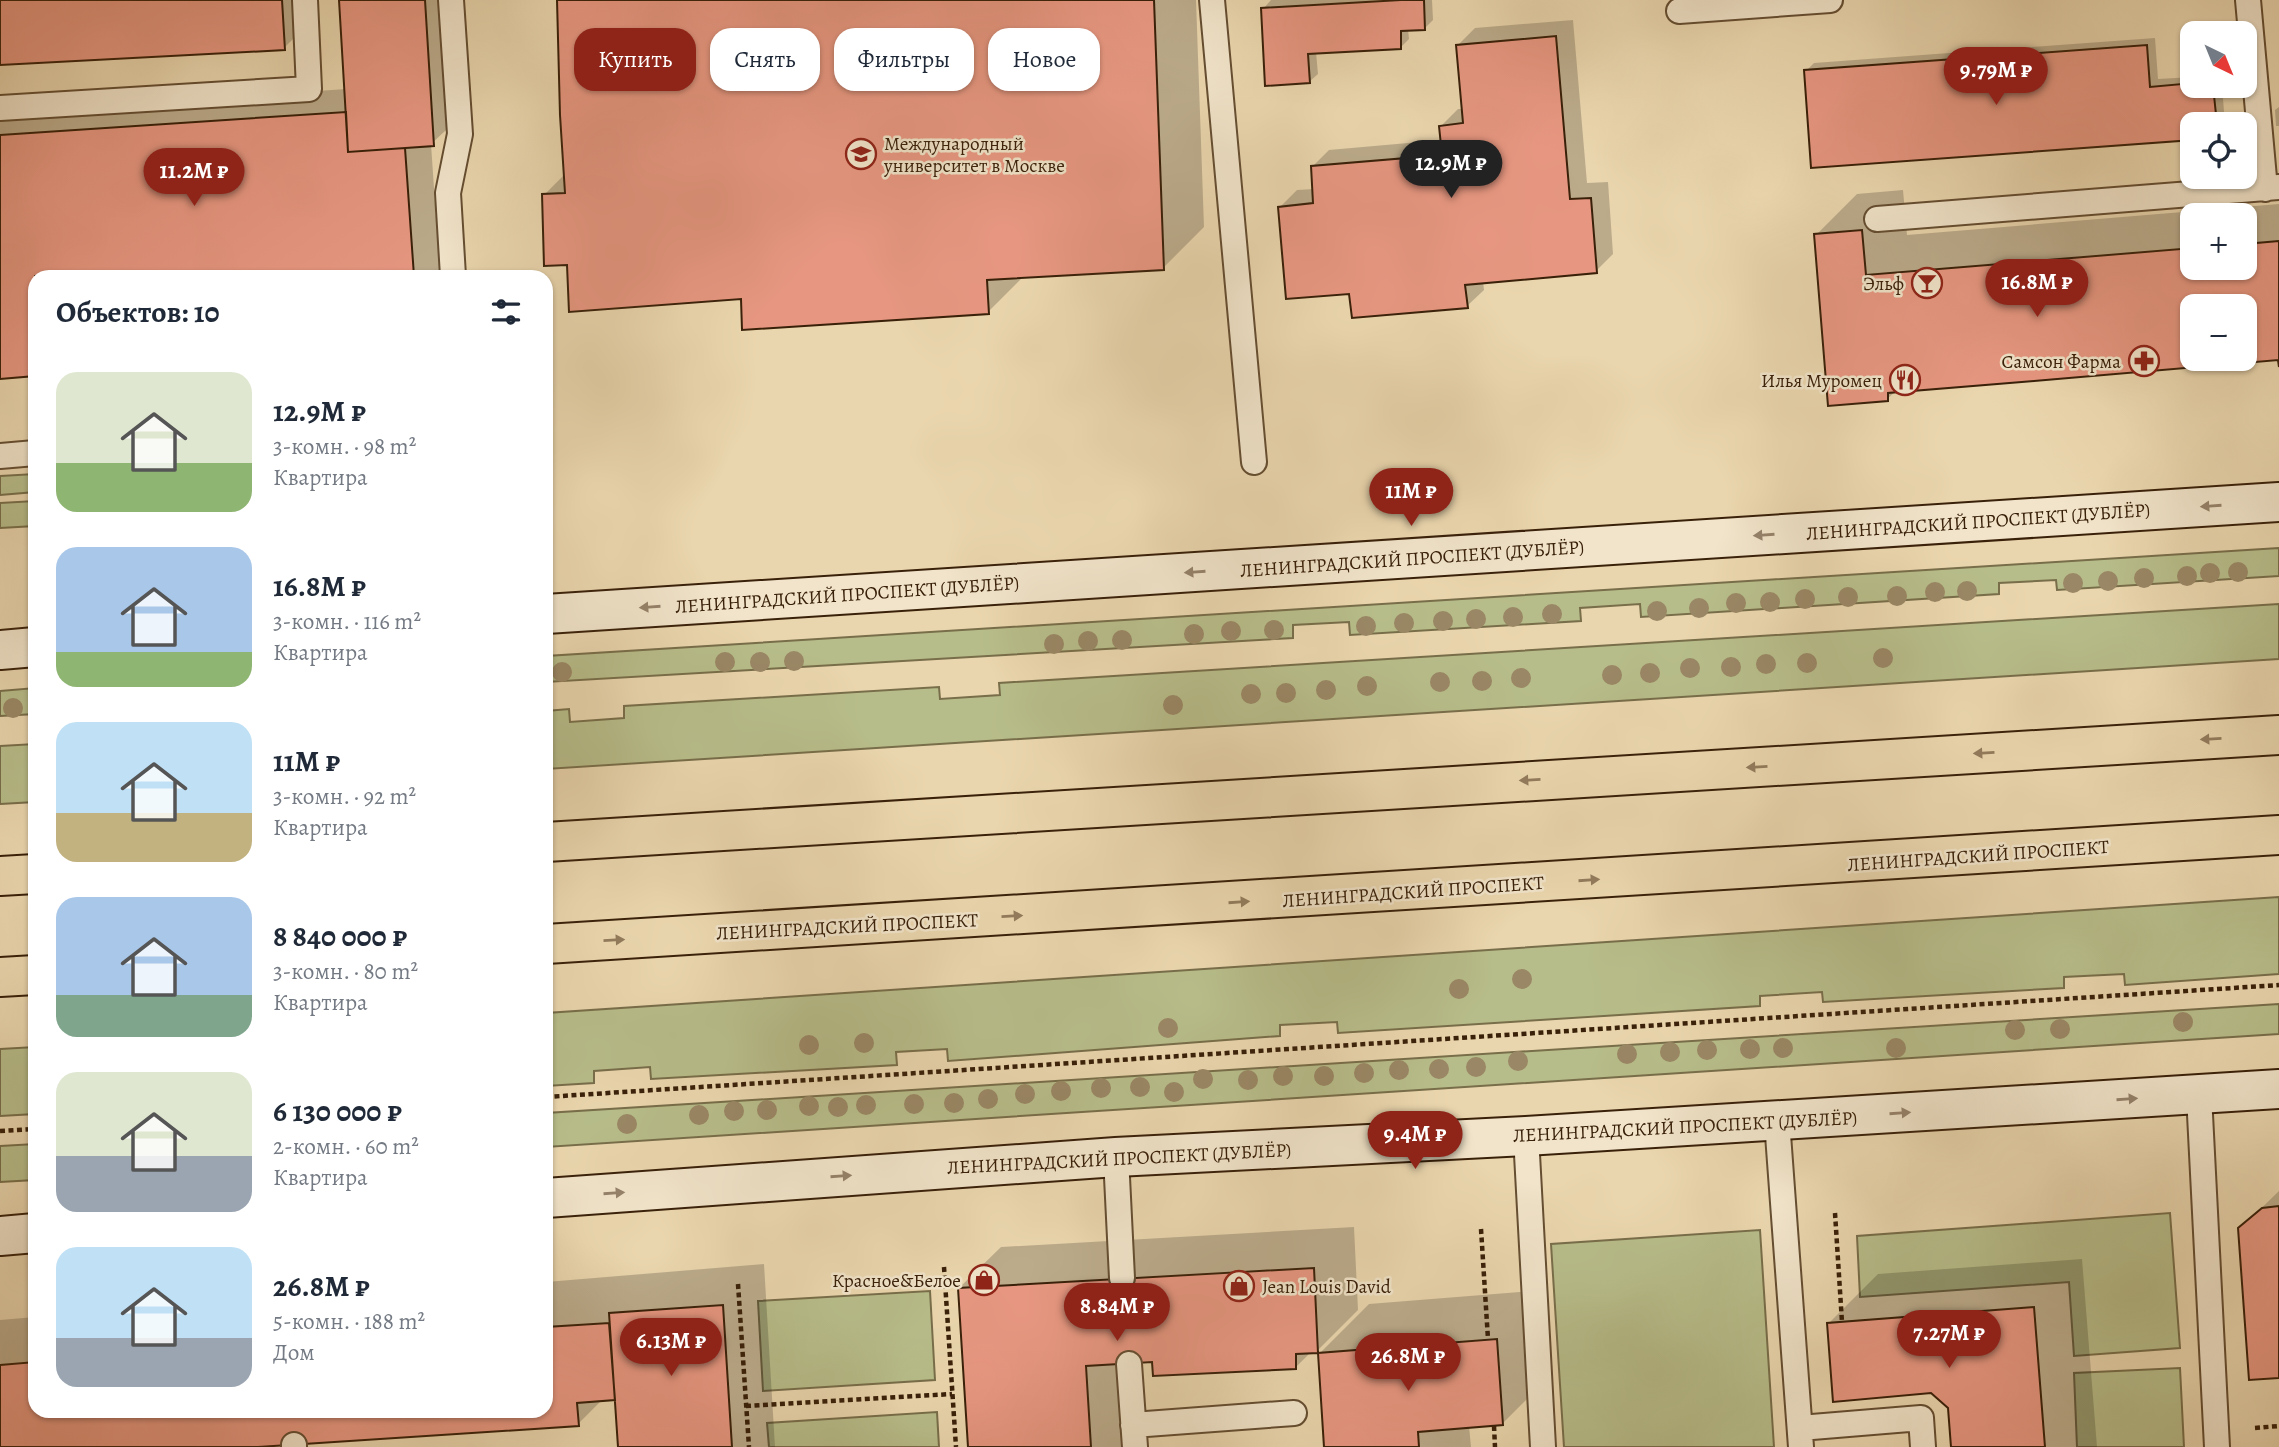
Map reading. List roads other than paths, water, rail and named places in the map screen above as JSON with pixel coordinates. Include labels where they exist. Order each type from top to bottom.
[{"type":"main road","name":"ЛЕНИНГРАДСКИЙ ПРОСПЕКТ (ДУБЛЁР)","points":[[553,614],[2279,502]]},
{"type":"main road","points":[[0,649],[28,647]]},
{"type":"main road","points":[[553,842],[2279,735]]},
{"type":"main road","name":"ЛЕНИНГРАДСКИЙ ПРОСПЕКТ","points":[[553,944],[2279,835]]},
{"type":"main road","points":[[0,876],[28,874]]},
{"type":"main road","points":[[0,977],[28,975]]},
{"type":"main road","name":"ЛЕНИНГРАДСКИЙ ПРОСПЕКТ (ДУБЛЁР)","points":[[553,1197],[1115,1157],[1526,1136],[2279,1089]]},
{"type":"main road","points":[[0,1236],[28,1234]]},
{"type":"lane","points":[[0,108],[309,89],[305,0]]},
{"type":"lane","points":[[451,0],[460,134],[448,193],[453,270]]},
{"type":"lane","points":[[1212,0],[1254,462]]},
{"type":"lane","points":[[1679,11],[1830,0]]},
{"type":"lane","points":[[1877,219],[2272,188],[2248,0]]},
{"type":"lane","points":[[0,456],[28,454]]},
{"type":"lane","points":[[2199,1095],[2217,1447]]},
{"type":"lane","points":[[1777,1121],[1801,1437],[1921,1418],[1923,1447]]},
{"type":"lane","points":[[1526,1136],[1543,1447]]},
{"type":"lane","points":[[1115,1157],[1122,1278]]},
{"type":"lane","points":[[1129,1364],[1134,1436],[1294,1413]]},
{"type":"place","name":"Международный университет в Москве","points":[[861,154]]},
{"type":"place","name":"Эльф","points":[[1927,283]]},
{"type":"place","name":"Самсон Фарма","points":[[2144,361]]},
{"type":"place","name":"Илья Муромец","points":[[1905,380]]},
{"type":"place","name":"Красное&Белое","points":[[984,1280]]},
{"type":"place","name":"Jean Louis David","points":[[1239,1286]]}]
